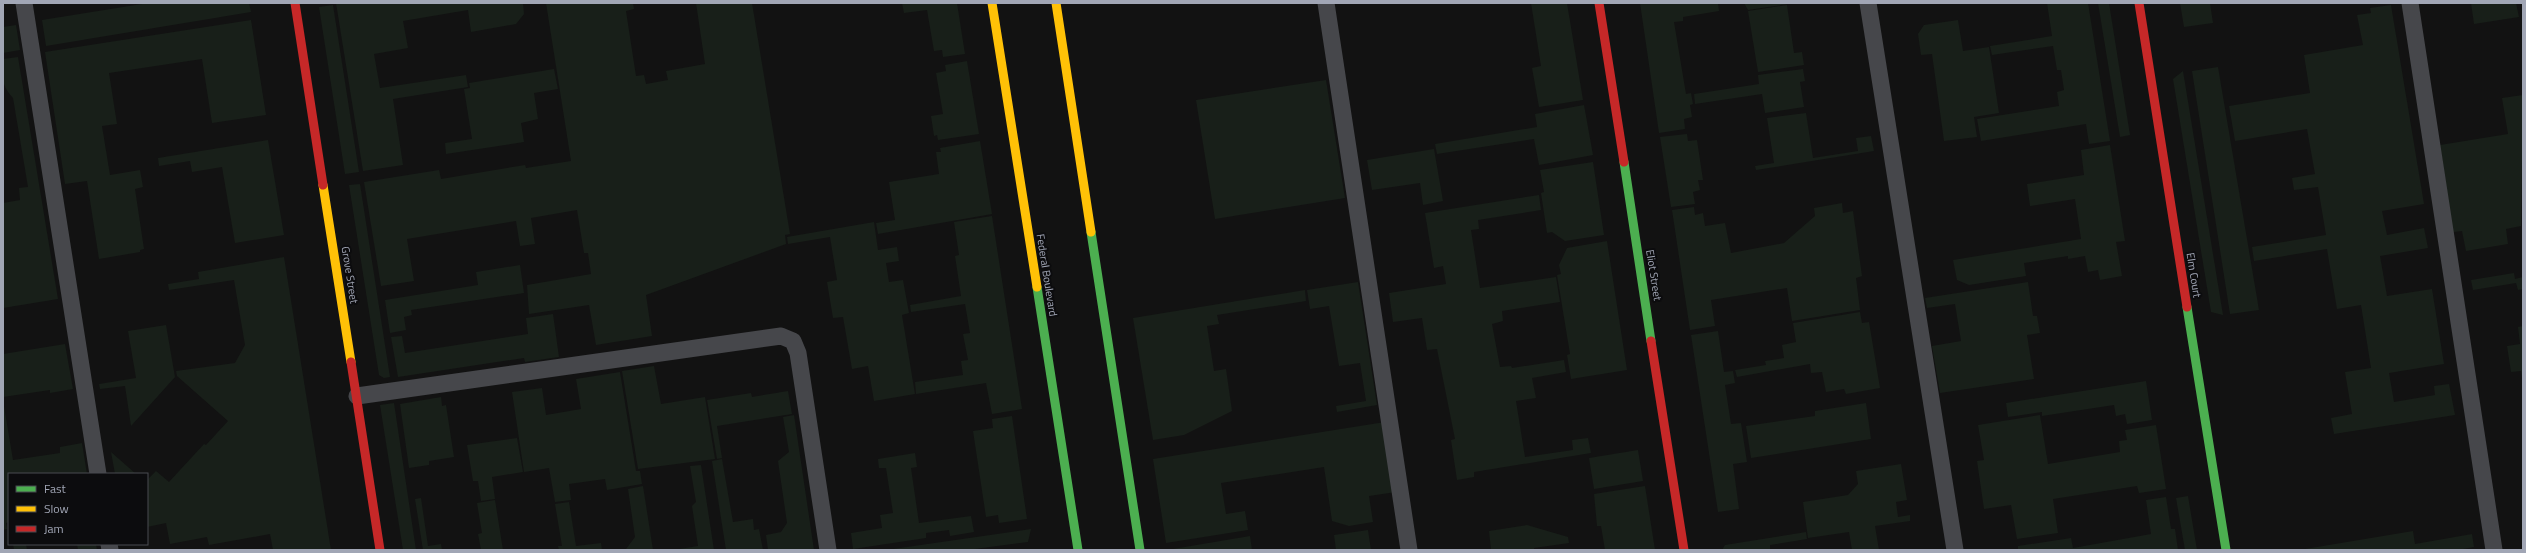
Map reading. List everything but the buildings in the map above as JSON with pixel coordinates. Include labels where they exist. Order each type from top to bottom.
[{"type":"street","name":"Grove Street","points":[[295,3],[380,550]]},
{"type":"street","name":"Federal Boulevard","points":[[992,3],[1078,550]]},
{"type":"street","points":[[1056,3],[1140,550]]},
{"type":"street","name":"Eliot Street","points":[[1599,3],[1684,550]]},
{"type":"street","name":"Elm Court","points":[[2139,3],[2226,550]]},
{"type":"lane","points":[[24,3],[98,473]]},
{"type":"lane","points":[[1326,3],[1410,550]]},
{"type":"lane","points":[[1868,3],[1955,550]]},
{"type":"lane","points":[[2410,3],[2494,550]]},
{"type":"lane","points":[[357,396],[781,336],[793,341],[798,353],[828,550]]},
{"type":"shaded area","points":[[148,3],[249,3],[251,12],[46,46],[42,20]]},
{"type":"shaded area","points":[[336,3],[523,3],[524,14],[516,24],[471,32],[468,10],[403,21],[408,48],[374,54],[380,88],[466,75],[468,87],[393,99],[403,165],[363,171]]},
{"type":"shaded area","points":[[546,3],[633,3],[634,9],[626,11],[636,76],[644,75],[646,84],[668,80],[666,71],[705,64],[696,3],[752,3],[790,234],[785,235],[786,244],[646,295],[652,336],[596,345],[589,305],[529,314],[527,285],[591,274],[588,253],[584,253],[577,210],[531,218],[535,244],[520,246],[516,221],[407,239],[414,281],[381,286],[364,182],[439,170],[441,179],[525,165],[526,168],[571,161]]},
{"type":"shaded area","points":[[902,3],[957,3],[965,54],[943,57],[942,50],[934,51],[927,10],[904,13]]},
{"type":"shaded area","points":[[1531,3],[1567,3],[1583,100],[1539,107],[1532,68],[1541,66]]},
{"type":"shaded area","points":[[1640,3],[1718,3],[1719,11],[1683,17],[1683,21],[1674,22],[1686,94],[1691,93],[1693,104],[1690,105],[1692,117],[1684,119],[1685,129],[1659,133]]},
{"type":"shaded area","points":[[1744,3],[1794,3],[1748,10]]},
{"type":"shaded area","points":[[2047,3],[2088,3],[2110,141],[2089,144],[2086,124],[1981,141],[1977,119],[2059,106],[2057,92],[2064,90],[2061,70],[2057,70],[2053,46],[1992,55],[1990,46],[2052,36]]},
{"type":"shaded area","points":[[2098,3],[2109,3],[2130,135],[2120,137]]},
{"type":"shaded area","points":[[2180,3],[2210,3],[2213,23],[2184,27]]},
{"type":"shaded area","points":[[2471,3],[2516,3],[2519,17],[2474,24]]},
{"type":"shaded area","points":[[333,5],[359,172],[345,174],[319,7]]},
{"type":"shaded area","points":[[1787,5],[1794,53],[1802,52],[1804,65],[1758,72],[1748,11]]},
{"type":"shaded area","points":[[2391,5],[2424,204],[2382,211],[2387,235],[2424,228],[2428,248],[2380,256],[2387,296],[2432,289],[2444,364],[2389,373],[2394,402],[2435,395],[2434,386],[2449,384],[2455,415],[2334,434],[2331,418],[2352,414],[2345,372],[2371,368],[2361,305],[2337,309],[2327,249],[2254,261],[2252,247],[2326,235],[2318,187],[2294,190],[2292,178],[2315,174],[2307,129],[2235,141],[2229,106],[2310,93],[2304,55],[2363,45],[2357,15],[2371,13],[2370,8]]},
{"type":"shaded area","points":[[251,20],[266,115],[212,123],[202,59],[109,73],[117,124],[102,126],[110,175],[140,170],[143,187],[135,189],[144,249],[140,250],[140,252],[99,259],[87,181],[65,184],[45,52]]},
{"type":"shaded area","points":[[1958,20],[1963,51],[1989,47],[1999,113],[1974,117],[1977,137],[1944,141],[1932,54],[1921,55],[1918,34],[1924,25]]},
{"type":"shaded area","points":[[16,25],[20,50],[3,53],[3,27]]},
{"type":"shaded area","points":[[18,57],[58,299],[3,308],[3,203],[20,200],[19,188],[28,187],[13,98],[6,89],[3,80],[3,59]]},
{"type":"shaded area","points":[[967,61],[979,134],[938,140],[937,135],[934,136],[931,116],[943,114],[936,73],[946,71],[945,65]]},
{"type":"shaded area","points":[[2218,67],[2259,310],[2230,314],[2192,71]]},
{"type":"shaded area","points":[[554,69],[558,89],[534,93],[538,119],[521,123],[524,142],[446,154],[445,143],[472,139],[464,89],[470,88],[469,83]]},
{"type":"shaded area","points":[[1803,69],[1805,81],[1800,82],[1804,107],[1765,113],[1762,94],[1695,104],[1694,94],[1759,84],[1758,75]]},
{"type":"shaded area","points":[[2183,71],[2223,315],[2211,312],[2173,79]]},
{"type":"shaded area","points":[[1326,80],[1345,198],[1215,219],[1196,100]]},
{"type":"shaded area","points":[[2523,95],[2521,226],[2506,229],[2508,244],[2466,251],[2462,231],[2453,232],[2440,145],[2508,134],[2502,98]]},
{"type":"shaded area","points":[[1584,105],[1593,155],[1539,165],[1534,139],[1437,154],[1435,144],[1537,127],[1535,114]]},
{"type":"shaded area","points":[[1806,113],[1813,158],[1858,151],[1856,138],[1871,136],[1874,151],[1756,170],[1755,166],[1774,163],[1767,118]]},
{"type":"shaded area","points":[[1687,134],[1688,141],[1697,140],[1703,180],[1698,180],[1700,190],[1693,192],[1695,204],[1671,207],[1660,137]]},
{"type":"shaded area","points":[[268,140],[284,235],[235,243],[222,167],[192,172],[190,161],[159,166],[158,158]]},
{"type":"shaded area","points":[[980,141],[992,214],[878,234],[876,223],[895,220],[889,182],[939,174],[936,152],[941,152],[940,148]]},
{"type":"shaded area","points":[[2110,145],[2125,241],[2116,242],[2122,276],[2100,280],[2098,270],[2088,272],[2085,256],[2068,259],[2068,256],[2024,263],[2026,276],[1969,285],[1957,280],[1953,260],[2081,239],[2075,199],[2030,206],[2027,184],[2084,175],[2081,150]]},
{"type":"shaded area","points":[[1434,149],[1443,201],[1423,205],[1420,183],[1372,190],[1367,160]]},
{"type":"shaded area","points":[[1593,162],[1604,235],[1565,241],[1552,232],[1547,233],[1541,193],[1544,192],[1540,170]]},
{"type":"shaded area","points":[[360,184],[390,377],[384,378],[379,375],[349,185]]},
{"type":"shaded area","points":[[1539,195],[1541,210],[1478,220],[1479,229],[1471,230],[1480,288],[1556,277],[1560,302],[1502,311],[1503,321],[1492,324],[1500,367],[1511,366],[1512,368],[1564,360],[1566,372],[1532,378],[1536,398],[1516,401],[1525,457],[1573,450],[1572,440],[1588,438],[1591,453],[1474,472],[1474,477],[1457,480],[1451,440],[1455,439],[1437,349],[1427,350],[1422,318],[1393,322],[1389,293],[1446,284],[1443,266],[1434,268],[1425,213]]},
{"type":"shaded area","points":[[1842,203],[1843,213],[1853,211],[1862,276],[1856,278],[1860,310],[1792,321],[1787,288],[1711,300],[1715,326],[1690,330],[1672,210],[1694,207],[1695,215],[1703,213],[1705,226],[1725,223],[1731,253],[1784,243],[1815,216],[1814,208]]},
{"type":"shaded area","points":[[992,216],[1022,409],[992,414],[986,383],[916,394],[915,382],[963,375],[961,361],[968,360],[963,334],[970,333],[965,304],[911,312],[910,305],[961,296],[955,256],[959,255],[954,222]]},
{"type":"shaded area","points":[[874,222],[878,250],[897,247],[899,261],[886,263],[889,282],[903,280],[909,313],[902,315],[915,394],[874,401],[868,366],[852,369],[843,317],[833,318],[827,282],[837,280],[830,237],[788,244],[787,237]]},
{"type":"shaded area","points":[[1607,241],[1627,370],[1571,379],[1567,355],[1570,354],[1557,275],[1561,274],[1559,265],[1567,248]]},
{"type":"shaded area","points":[[284,257],[331,550],[273,550],[270,534],[209,545],[207,537],[170,544],[166,523],[148,527],[148,479],[156,471],[169,482],[204,444],[206,445],[228,421],[177,376],[176,371],[235,363],[245,345],[234,280],[169,290],[168,284],[199,279],[198,272]]},
{"type":"shaded area","points":[[520,265],[524,293],[411,310],[412,315],[404,317],[406,330],[390,333],[385,300],[478,285],[476,272]]},
{"type":"shaded area","points":[[2514,273],[2515,279],[2523,277],[2523,289],[2518,290],[2516,283],[2473,290],[2471,280]]},
{"type":"shaded area","points":[[1358,282],[1377,405],[1337,412],[1336,406],[1366,401],[1360,363],[1339,366],[1329,306],[1310,309],[1307,290]]},
{"type":"shaded area","points":[[2028,282],[2033,316],[2037,316],[2040,333],[2027,335],[2034,379],[1940,393],[1932,346],[1961,341],[1955,304],[1927,308],[1925,298]]},
{"type":"shaded area","points":[[1305,290],[1306,301],[1217,315],[1219,324],[1207,326],[1214,371],[1226,369],[1232,411],[1184,435],[1153,440],[1133,318]]},
{"type":"shaded area","points":[[1860,312],[1862,323],[1869,322],[1880,388],[1846,394],[1844,389],[1826,392],[1822,372],[1811,373],[1810,364],[1737,377],[1735,370],[1766,365],[1765,361],[1784,358],[1782,345],[1796,342],[1793,323]]},
{"type":"shaded area","points":[[553,314],[559,357],[525,362],[524,358],[398,377],[391,337],[402,336],[405,353],[528,334],[526,318]]},
{"type":"shaded area","points":[[166,325],[175,377],[131,426],[125,386],[100,389],[99,384],[136,378],[128,331]]},
{"type":"shaded area","points":[[2523,326],[2523,386],[2521,371],[2511,372],[2507,346],[2520,344],[2518,327]]},
{"type":"shaded area","points":[[1718,331],[1724,372],[1733,371],[1735,383],[1725,385],[1731,424],[1741,423],[1747,462],[1733,464],[1739,509],[1718,512],[1691,335]]},
{"type":"shaded area","points":[[65,344],[73,389],[50,393],[50,390],[3,397],[3,354]]},
{"type":"shaded area","points":[[654,366],[661,404],[705,397],[715,459],[638,469],[622,371]]},
{"type":"shaded area","points":[[620,372],[636,471],[640,471],[642,484],[607,490],[605,479],[569,484],[571,500],[555,502],[549,468],[524,472],[512,392],[542,388],[546,415],[581,409],[576,379]]},
{"type":"shaded area","points":[[2146,381],[2152,420],[2127,424],[2125,414],[2116,416],[2114,405],[2042,416],[2042,412],[2008,417],[2006,403]]},
{"type":"shaded area","points":[[788,391],[792,414],[717,426],[722,458],[717,459],[707,400],[751,393],[752,397]]},
{"type":"shaded area","points":[[441,397],[442,406],[446,405],[454,457],[429,461],[429,465],[409,468],[400,404]]},
{"type":"shaded area","points":[[3,400],[13,460],[60,453],[60,447],[82,443],[87,473],[8,473],[8,522],[6,523],[7,529],[3,530]]},
{"type":"shaded area","points":[[394,403],[416,550],[403,550],[380,405]]},
{"type":"shaded area","points":[[1866,403],[1871,439],[1751,458],[1746,426],[1815,416],[1815,411]]},
{"type":"shaded area","points":[[794,415],[814,550],[768,550],[766,535],[781,532],[787,523],[778,461],[789,452],[783,417]]},
{"type":"shaded area","points":[[2040,415],[2048,464],[2120,452],[2119,441],[2127,440],[2125,430],[2156,425],[2166,489],[2139,493],[2137,486],[2053,499],[2058,533],[2017,539],[2011,505],[1984,509],[1977,461],[1984,460],[1978,425]]},
{"type":"shaded area","points":[[1012,416],[1027,519],[999,523],[998,515],[986,517],[973,431],[993,428],[992,419]]},
{"type":"shaded area","points":[[1385,422],[1396,492],[1369,496],[1373,522],[1349,526],[1332,521],[1324,467],[1221,483],[1226,514],[1245,511],[1248,530],[1166,543],[1153,459]]},
{"type":"shaded area","points":[[517,438],[523,472],[492,477],[495,499],[481,501],[478,481],[473,481],[467,445]]},
{"type":"shaded area","points":[[1638,450],[1643,481],[1594,489],[1589,458]]},
{"type":"shaded area","points":[[111,452],[135,473],[115,473]]},
{"type":"shaded area","points":[[915,453],[917,467],[911,468],[919,523],[971,516],[974,532],[950,536],[949,530],[926,533],[926,538],[853,549],[851,533],[882,528],[880,515],[893,513],[886,468],[879,468],[878,459]]},
{"type":"shaded area","points":[[722,459],[733,522],[753,519],[754,530],[759,529],[763,550],[726,550],[712,461]]},
{"type":"shaded area","points":[[1901,464],[1907,500],[1896,502],[1898,517],[1910,515],[1910,521],[1875,526],[1879,550],[1852,550],[1849,532],[1808,538],[1803,502],[1848,495],[1858,484],[1856,471]]},
{"type":"shaded area","points":[[701,465],[714,550],[673,550],[698,546],[692,506],[696,502],[690,466]]},
{"type":"shaded area","points":[[643,486],[653,550],[623,550],[626,549],[635,537],[628,489]]},
{"type":"shaded area","points":[[1645,486],[1655,550],[1605,550],[1601,526],[1597,526],[1594,494]]},
{"type":"shaded area","points":[[2188,496],[2197,550],[2185,550],[2176,498]]},
{"type":"shaded area","points":[[2166,497],[2171,529],[2175,529],[2178,550],[2018,550],[2018,546],[2071,538],[2073,548],[2151,534],[2146,500]]},
{"type":"shaded area","points":[[421,498],[428,546],[441,544],[442,550],[423,550],[415,499]]},
{"type":"shaded area","points":[[495,500],[503,550],[481,550],[478,534],[482,533],[477,503]]},
{"type":"shaded area","points":[[569,502],[576,546],[601,543],[602,550],[559,550],[558,546],[562,546],[555,504]]},
{"type":"shaded area","points":[[1527,525],[1568,537],[1569,543],[1534,548],[1534,550],[1491,550],[1489,531]]},
{"type":"shaded area","points":[[1031,529],[1028,542],[967,550],[886,550]]},
{"type":"shaded area","points":[[1368,530],[1371,550],[1336,550],[1334,535]]},
{"type":"shaded area","points":[[2413,531],[2415,544],[2472,534],[2474,547],[2458,550],[2299,550]]},
{"type":"shaded area","points":[[1806,532],[1807,539],[1770,545],[1770,550],[1722,550],[1725,545]]},
{"type":"shaded area","points":[[1250,536],[1252,550],[1167,550]]},
{"type":"shaded area","points":[[13,545],[26,545],[27,550],[14,550]]},
{"type":"shaded area","points":[[77,545],[96,545],[97,550],[78,550]]},
{"type":"traffic: fast","points":[[1624,162],[1651,341]]},
{"type":"traffic: fast","points":[[1091,232],[1140,550]]},
{"type":"traffic: fast","points":[[1037,287],[1078,550]]},
{"type":"traffic: fast","points":[[2187,307],[2226,550]]},
{"type":"traffic: slow","points":[[992,3],[1037,287]]},
{"type":"traffic: slow","points":[[1056,3],[1091,232]]},
{"type":"traffic: slow","points":[[323,185],[351,362]]},
{"type":"traffic: jam","points":[[295,3],[323,185]]},
{"type":"traffic: jam","points":[[1599,3],[1624,162]]},
{"type":"traffic: jam","points":[[2139,3],[2187,307]]},
{"type":"traffic: jam","points":[[1651,341],[1684,550]]},
{"type":"traffic: jam","points":[[351,362],[380,550]]}]
